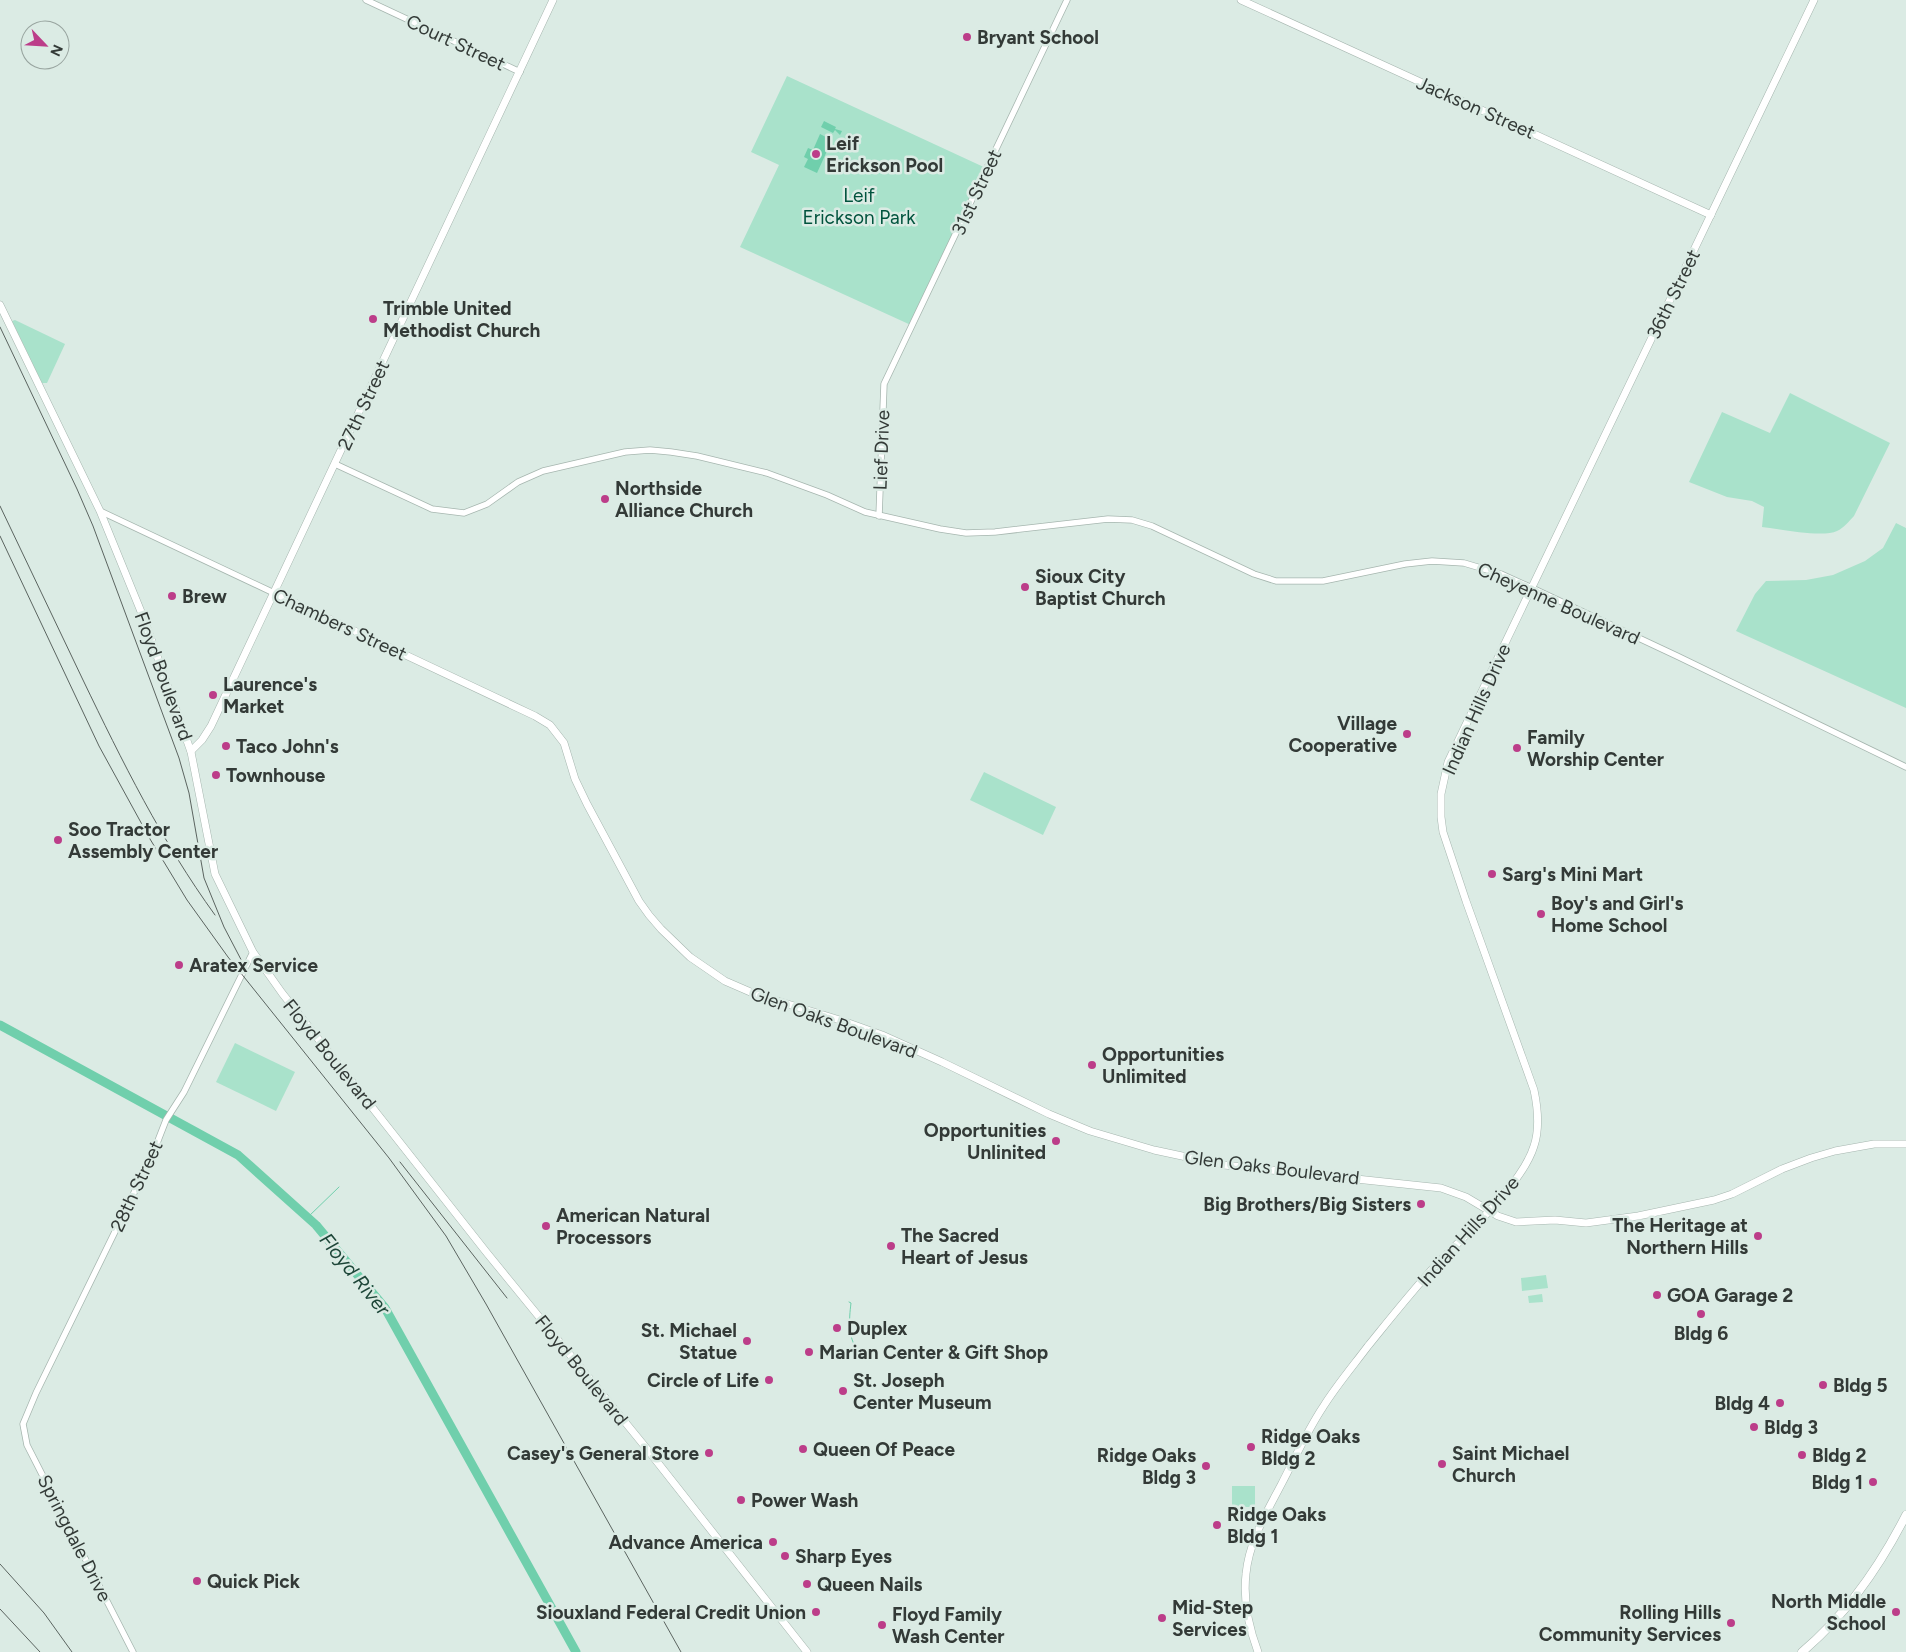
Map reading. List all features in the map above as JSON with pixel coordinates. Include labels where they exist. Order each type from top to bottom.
[{"type":"main road","name":"27th Street","points":[[191,751],[202,740],[211,726],[553,0]]},
{"type":"main road","name":"Jackson Street","points":[[1241,0],[1711,215]]},
{"type":"main road","name":"36th Street","points":[[1532,588],[1814,0]]},
{"type":"main road","name":"Floyd Boulevard","points":[[0,305],[100,511],[144,619],[191,751],[215,874],[252,952],[276,986],[807,1652]]},
{"type":"main road","name":"Indian Hills Drive","points":[[1258,1652],[1252,1634],[1246,1599],[1246,1574],[1251,1548],[1268,1510],[1313,1423],[1342,1379],[1407,1298],[1489,1211],[1521,1172],[1534,1146],[1538,1130],[1538,1109],[1534,1090],[1466,901],[1443,832],[1441,817],[1441,794],[1448,762],[1532,588]]},
{"type":"main road","name":"Chambers Street","points":[[274,593],[535,716],[550,725],[559,736],[567,752]]},
{"type":"main road","name":"Glen Oaks Boulevard","points":[[567,752],[586,804],[642,905],[661,929],[690,958],[724,981],[755,994],[882,1035],[958,1069],[1049,1114],[1090,1131],[1145,1148],[1224,1165],[1441,1188],[1466,1197],[1498,1216],[1516,1222],[1556,1220],[1586,1222],[1638,1216],[1696,1205],[1732,1194],[1782,1169],[1811,1158],[1874,1144],[1906,1144]]},
{"type":"main road","points":[[1806,1651],[1856,1596],[1878,1566],[1906,1515]]},
{"type":"street","name":"Court Street","points":[[366,0],[520,72]]},
{"type":"street","name":"31st Street","points":[[884,384],[1067,0]]},
{"type":"street","name":"Lief Drive","points":[[879,516],[884,384]]},
{"type":"street","name":"Cheyenne Boulevard","points":[[335,464],[432,508],[464,513],[487,504],[518,482],[543,471],[625,452],[650,450],[697,456],[767,474],[879,516],[940,530],[978,533],[1002,532],[1122,518],[1152,526],[1254,574],[1276,581],[1324,581],[1432,560],[1464,563],[1501,574],[1532,588],[1906,767]]},
{"type":"street","name":"Chambers Street","points":[[100,511],[274,593]]},
{"type":"street","name":"28th Street","points":[[23,1422],[152,1156],[166,1120],[184,1092],[252,952]]},
{"type":"street","name":"Springdale Drive","points":[[23,1422],[28,1445],[134,1652]]},
{"type":"green space","name":"Leif Erickson Park","points":[[787,76],[988,169],[913,326],[740,247],[779,165],[751,152]]},
{"type":"green space","points":[[15,320],[65,344],[47,383],[42,383],[12,321]]},
{"type":"green space","points":[[1790,393],[1890,443],[1854,516],[1837,531],[1822,534],[1762,527],[1764,507],[1752,501],[1727,497],[1689,482],[1722,412],[1770,433]]},
{"type":"green space","points":[[1896,523],[1906,528],[1906,708],[1736,631],[1755,594],[1766,581],[1806,580],[1833,575],[1865,561],[1883,548]]},
{"type":"green space","points":[[984,772],[1056,807],[1043,835],[970,800]]},
{"type":"green space","points":[[235,1043],[295,1072],[276,1111],[216,1082]]},
{"type":"green space","points":[[1546,1275],[1548,1288],[1522,1291],[1521,1278]]},
{"type":"green space","points":[[1542,1294],[1543,1302],[1529,1303],[1528,1296]]},
{"type":"green space","points":[[1232,1486],[1255,1486],[1255,1507],[1232,1507]]},
{"type":"shaded area","points":[[824,121],[836,127],[835,129],[842,131],[840,135],[835,130],[833,133],[821,127]]},
{"type":"shaded area","name":"Leif Erickson Pool","points":[[820,134],[832,140],[817,173],[804,167],[808,159],[804,157],[808,148],[813,150]]},
{"type":"waterway","name":"Floyd River","points":[[0,1025],[238,1155],[316,1225],[385,1308],[576,1652]]},
{"type":"waterway","points":[[307,1218],[339,1187]]},
{"type":"waterway","points":[[849,1302],[851,1303],[851,1337],[856,1348],[861,1353]]},
{"type":"railway","points":[[0,327],[93,526],[179,758],[189,793],[204,878],[224,927],[247,971]]},
{"type":"railway","points":[[0,506],[128,771],[160,830],[215,915]]},
{"type":"railway","points":[[0,536],[99,746],[150,839],[187,900],[228,957],[389,1158],[446,1236],[681,1652]]},
{"type":"railway","points":[[400,1162],[507,1298]]},
{"type":"railway","points":[[0,1564],[44,1613],[72,1652]]},
{"type":"railway","points":[[0,1609],[40,1652]]},
{"type":"place","name":"Bryant School","points":[[967,37]]},
{"type":"place","name":"Leif Erickson Pool","points":[[816,154]]},
{"type":"place","name":"Trimble United Methodist Church","points":[[373,319]]},
{"type":"place","name":"Northside Alliance Church","points":[[605,499]]},
{"type":"place","name":"Sioux City Baptist Church","points":[[1025,587]]},
{"type":"place","name":"Brew","points":[[172,596]]},
{"type":"place","name":"Laurence's Market","points":[[213,695]]},
{"type":"place","name":"Village Cooperative","points":[[1407,734]]},
{"type":"place","name":"Taco John's","points":[[226,746]]},
{"type":"place","name":"Family Worship Center","points":[[1517,748]]},
{"type":"place","name":"Townhouse","points":[[216,775]]},
{"type":"place","name":"Soo Tractor Assembly Center","points":[[58,840]]},
{"type":"place","name":"Sarg's Mini Mart","points":[[1492,874]]},
{"type":"place","name":"Boy's and Girl's Home School","points":[[1541,914]]},
{"type":"place","name":"Aratex Service","points":[[179,965]]},
{"type":"place","name":"Opportunities Unlimited","points":[[1092,1065]]},
{"type":"place","name":"Opportunities Unlinited","points":[[1056,1141]]},
{"type":"place","name":"Big Brothers/Big Sisters","points":[[1421,1204]]},
{"type":"place","name":"American Natural Processors","points":[[546,1226]]},
{"type":"place","name":"The Heritage at Northern Hills","points":[[1758,1236]]},
{"type":"place","name":"The Sacred Heart of Jesus","points":[[891,1246]]},
{"type":"place","name":"GOA Garage 2","points":[[1657,1295]]},
{"type":"place","name":"Bldg 6","points":[[1701,1314]]},
{"type":"place","name":"Duplex","points":[[837,1328]]},
{"type":"place","name":"St. Michael Statue","points":[[747,1341]]},
{"type":"place","name":"Marian Center & Gift Shop","points":[[809,1352]]},
{"type":"place","name":"Circle of Life","points":[[769,1380]]},
{"type":"place","name":"Bldg 5","points":[[1823,1385]]},
{"type":"place","name":"St. Joseph Center Museum","points":[[843,1391]]},
{"type":"place","name":"Bldg 4","points":[[1780,1403]]},
{"type":"place","name":"Bldg 3","points":[[1754,1427]]},
{"type":"place","name":"Ridge Oaks Bldg 2","points":[[1251,1447]]},
{"type":"place","name":"Queen Of Peace","points":[[803,1449]]},
{"type":"place","name":"Casey's General Store","points":[[709,1453]]},
{"type":"place","name":"Bldg 2","points":[[1802,1455]]},
{"type":"place","name":"Saint Michael Church","points":[[1442,1464]]},
{"type":"place","name":"Ridge Oaks Bldg 3","points":[[1206,1466]]},
{"type":"place","name":"Bldg 1","points":[[1873,1482]]},
{"type":"place","name":"Power Wash","points":[[741,1500]]},
{"type":"place","name":"Ridge Oaks Bldg 1","points":[[1217,1525]]},
{"type":"place","name":"Advance America","points":[[773,1542]]},
{"type":"place","name":"Sharp Eyes","points":[[785,1556]]},
{"type":"place","name":"Quick Pick","points":[[197,1581]]},
{"type":"place","name":"Queen Nails","points":[[807,1584]]},
{"type":"place","name":"Siouxland Federal Credit Union","points":[[816,1612]]},
{"type":"place","name":"North Middle School","points":[[1896,1612]]},
{"type":"place","name":"Mid-Step Services","points":[[1162,1618]]},
{"type":"place","name":"Rolling Hills Community Services","points":[[1731,1623]]},
{"type":"place","name":"Floyd Family Wash Center","points":[[882,1625]]}]
